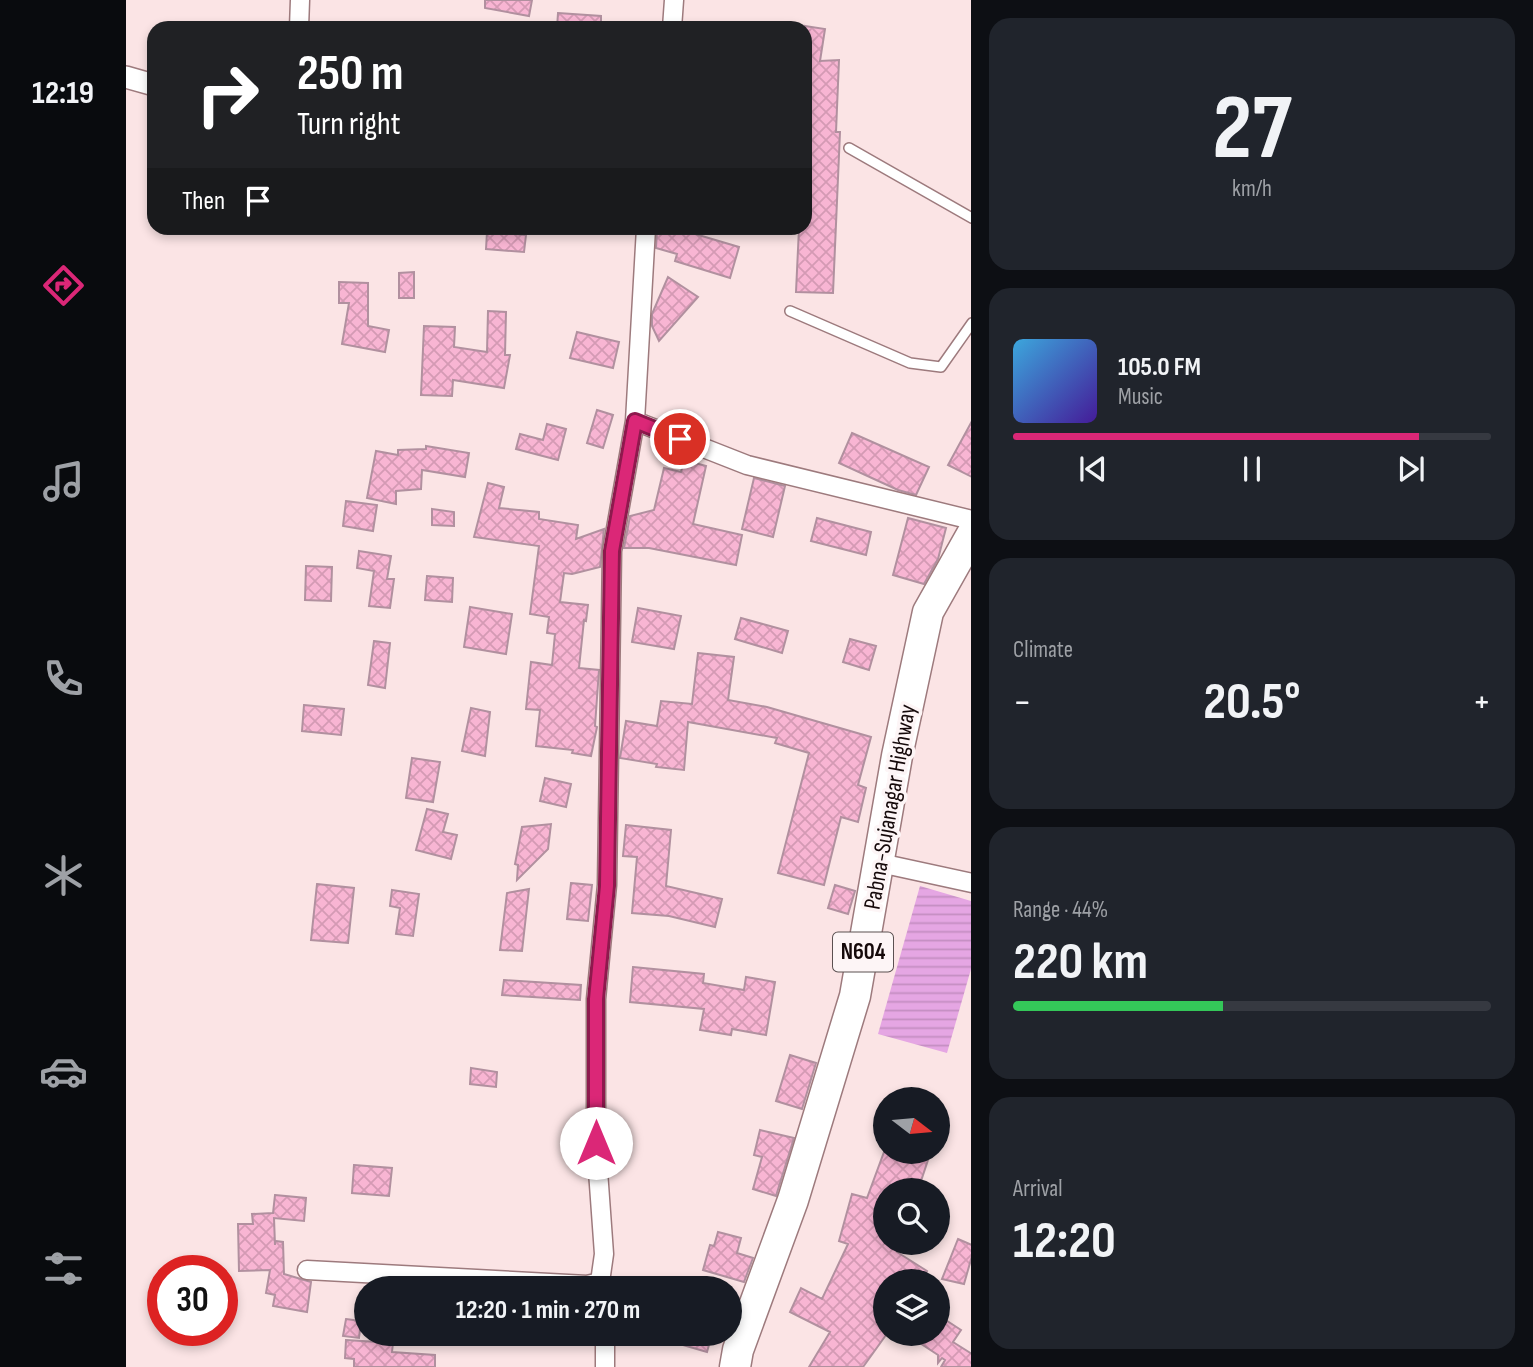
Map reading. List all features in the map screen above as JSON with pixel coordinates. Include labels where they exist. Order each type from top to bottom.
[{"type":"highway","name":"Pabna-Sujanagar Highway","points":[[736,1367],[738,1350],[793,1200],[855,996],[897,756],[928,612],[971,534]]},
{"type":"street","points":[[299,21],[300,0]]},
{"type":"street","points":[[672,21],[674,0]]},
{"type":"street","points":[[126,77],[147,83]]},
{"type":"street","points":[[602,1276],[604,1254],[596,1143],[596,999],[607,886],[612,551],[635,421],[646,235]]},
{"type":"street","points":[[635,421],[747,465],[971,520]]},
{"type":"street","points":[[880,863],[971,883]]},
{"type":"street","points":[[307,1270],[401,1276]]},
{"type":"street","points":[[604,1367],[605,1346]]},
{"type":"lane","points":[[849,148],[971,218]]},
{"type":"lane","points":[[790,311],[909,363],[941,367],[971,323]]},
{"type":"shaded area","points":[[920,886],[971,901],[971,969],[947,1053],[878,1034]]},
{"type":"building","points":[[485,0],[532,0],[529,16],[485,8]]},
{"type":"building","points":[[558,13],[601,16],[601,21],[557,21]]},
{"type":"building","points":[[812,27],[825,29],[820,61],[839,60],[836,132],[840,132],[833,293],[796,292],[799,235],[812,235]]},
{"type":"building","points":[[487,235],[526,235],[524,252],[486,249]]},
{"type":"building","points":[[657,235],[699,235],[739,247],[730,278],[675,261],[677,254],[656,248]]},
{"type":"building","points":[[414,272],[414,298],[399,298],[399,273]]},
{"type":"building","points":[[668,277],[698,297],[659,341],[652,326],[652,314]]},
{"type":"building","points":[[339,282],[368,283],[368,326],[389,330],[385,352],[342,344],[349,303],[339,303]]},
{"type":"building","points":[[488,311],[506,312],[505,355],[510,355],[504,388],[453,380],[452,396],[421,395],[424,326],[455,327],[454,347],[487,352]]},
{"type":"building","points":[[577,332],[619,342],[613,368],[570,358]]},
{"type":"building","points":[[597,410],[613,415],[603,448],[587,443]]},
{"type":"building","points":[[971,423],[971,476],[948,465]]},
{"type":"building","points":[[547,424],[566,429],[558,460],[516,449],[520,434],[543,440]]},
{"type":"building","points":[[852,433],[929,467],[916,495],[898,490],[839,463]]},
{"type":"building","points":[[426,446],[469,453],[465,477],[422,470],[421,489],[396,491],[396,504],[367,498],[376,451],[398,455],[398,450],[426,449]]},
{"type":"building","points":[[684,460],[706,466],[693,524],[742,535],[736,565],[649,548],[624,548],[630,516],[654,510],[664,468],[681,472]]},
{"type":"building","points":[[754,478],[785,486],[773,537],[742,529]]},
{"type":"building","points":[[488,483],[504,487],[499,508],[539,512],[539,519],[578,525],[576,539],[604,529],[600,567],[572,574],[564,573],[560,602],[588,605],[579,668],[599,670],[597,727],[591,756],[572,753],[573,750],[536,746],[540,710],[526,709],[531,662],[552,665],[555,634],[547,633],[549,617],[530,614],[539,546],[474,537]]},
{"type":"building","points":[[346,501],[377,505],[373,531],[343,526]]},
{"type":"building","points":[[432,509],[454,512],[454,526],[432,525]]},
{"type":"building","points":[[817,518],[871,532],[866,555],[811,541]]},
{"type":"building","points":[[908,518],[946,528],[938,559],[924,584],[893,575]]},
{"type":"building","points":[[359,551],[391,556],[387,579],[394,579],[390,608],[369,606],[374,571],[357,568]]},
{"type":"building","points":[[306,566],[332,567],[331,601],[305,600]]},
{"type":"building","points":[[427,576],[453,578],[452,602],[425,600]]},
{"type":"building","points":[[470,607],[512,614],[506,654],[464,647]]},
{"type":"building","points":[[638,608],[681,616],[674,649],[632,642]]},
{"type":"building","points":[[741,618],[788,631],[782,653],[735,639]]},
{"type":"building","points":[[850,639],[876,646],[869,670],[843,662]]},
{"type":"building","points":[[374,641],[390,643],[385,688],[368,685]]},
{"type":"building","points":[[698,653],[734,657],[728,700],[767,707],[871,737],[858,785],[866,788],[858,822],[841,817],[824,885],[778,873],[809,753],[775,743],[777,738],[688,722],[684,770],[656,767],[657,764],[620,758],[626,721],[657,726],[661,701],[692,704]]},
{"type":"building","points":[[304,705],[344,709],[341,735],[302,731]]},
{"type":"building","points":[[471,708],[490,712],[485,756],[462,751]]},
{"type":"building","points":[[412,758],[440,762],[433,802],[406,798]]},
{"type":"building","points":[[545,778],[571,784],[566,807],[540,801]]},
{"type":"building","points":[[427,809],[448,814],[443,832],[457,835],[451,859],[416,850]]},
{"type":"building","points":[[551,824],[548,849],[517,880],[518,865],[515,864],[522,827]]},
{"type":"building","points":[[626,825],[671,830],[666,886],[722,899],[715,927],[669,916],[632,913],[637,857],[623,856]]},
{"type":"building","points":[[571,883],[592,885],[588,921],[567,919]]},
{"type":"building","points":[[317,884],[354,888],[348,943],[311,940]]},
{"type":"building","points":[[835,885],[855,891],[848,914],[828,908]]},
{"type":"building","points":[[529,889],[522,951],[500,950],[507,893]]},
{"type":"building","points":[[392,890],[419,894],[413,936],[396,934],[400,908],[390,906]]},
{"type":"building","points":[[633,967],[704,974],[703,983],[744,990],[746,977],[775,982],[766,1035],[732,1029],[731,1035],[700,1030],[704,1009],[630,1002]]},
{"type":"building","points":[[504,980],[581,985],[580,1000],[502,995]]},
{"type":"building","points":[[790,1055],[816,1063],[802,1109],[776,1101]]},
{"type":"building","points":[[471,1068],[497,1072],[496,1087],[470,1084]]},
{"type":"building","points":[[760,1130],[794,1138],[776,1196],[753,1189],[762,1157],[754,1155]]},
{"type":"building","points":[[880,1164],[927,1164],[922,1178],[874,1178]]},
{"type":"building","points":[[354,1165],[392,1168],[389,1196],[352,1193]]},
{"type":"building","points":[[873,1182],[873,1255],[902,1255],[924,1269],[873,1269],[873,1346],[878,1346],[863,1367],[809,1367],[830,1332],[790,1312],[801,1288],[822,1299],[848,1244],[839,1241],[852,1194],[867,1198]]},
{"type":"building","points":[[275,1195],[306,1198],[304,1221],[274,1218],[275,1245],[275,1241],[283,1242],[284,1274],[311,1282],[307,1312],[273,1306],[275,1295],[266,1293],[270,1270],[239,1271],[238,1224],[253,1224],[252,1214],[273,1213]]},
{"type":"building","points":[[718,1232],[741,1238],[737,1253],[753,1258],[744,1282],[742,1276],[724,1276],[703,1270],[710,1245],[714,1246]]},
{"type":"building","points":[[958,1239],[971,1245],[971,1260],[964,1284],[950,1281],[950,1269],[946,1269]]},
{"type":"building","points":[[346,1319],[354,1320],[354,1337],[343,1336]]},
{"type":"building","points":[[950,1323],[961,1330],[953,1342],[971,1353],[971,1367],[941,1367],[945,1360],[942,1358],[938,1363],[938,1355],[924,1346],[950,1346]]},
{"type":"building","points":[[346,1340],[354,1341],[354,1346],[393,1346],[392,1352],[435,1355],[435,1367],[354,1367],[354,1359],[345,1358]]},
{"type":"building","points":[[686,1346],[709,1346],[707,1352]]},
{"type":"route","points":[[596,1143],[596,999],[607,886],[612,551],[635,421],[680,439]]}]
